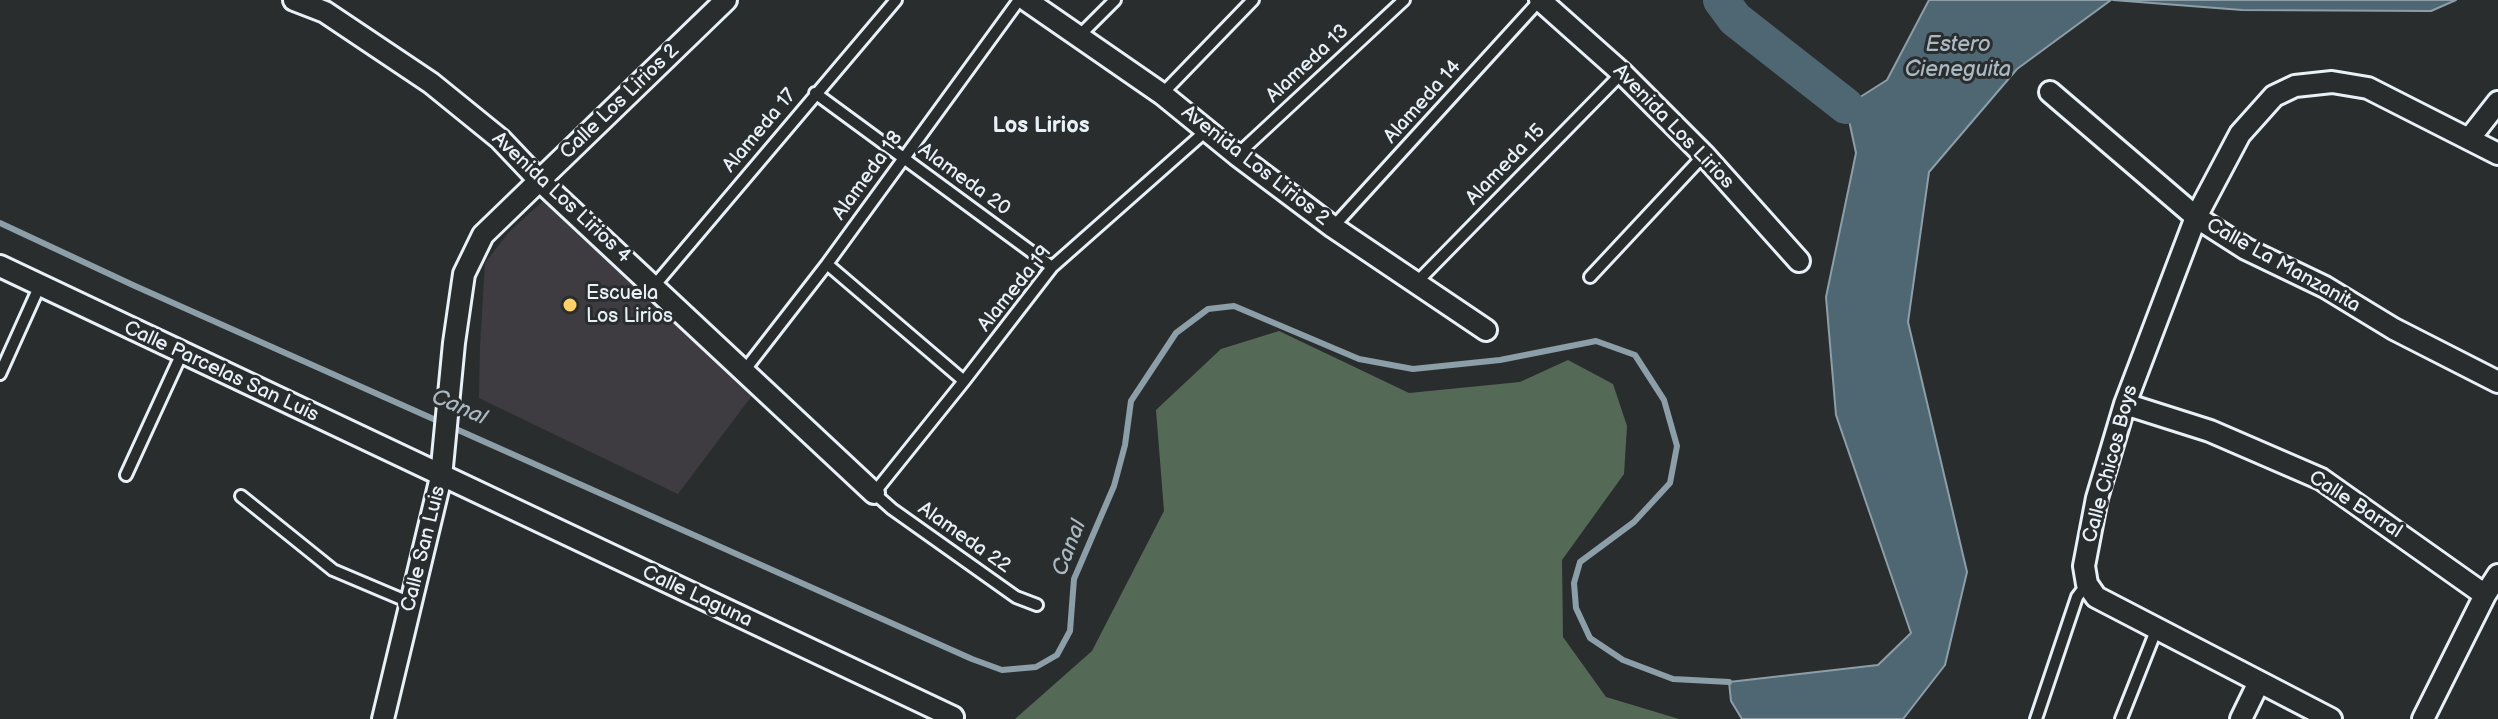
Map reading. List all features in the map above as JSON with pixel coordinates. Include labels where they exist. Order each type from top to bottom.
[{"type":"street","name":"Avenida Los Lirios 4","points":[[294,0],[325,12],[431,83],[500,139],[538,179],[874,493]]},
{"type":"street","name":"Calle Los Lirios 2","points":[[450,377],[464,274],[483,235],[726,0]]},
{"type":"street","name":"Avenida Los Lirios 2","points":[[1026,0],[1162,94],[1333,227],[1486,330]]},
{"type":"street","name":"Avenida Los Lirios","points":[[1540,0],[1622,73],[1704,155],[1799,261]]},
{"type":"street","name":"Calle Chicos Boys","points":[[2087,584],[2084,566],[2097,498],[2125,404],[2196,217],[2240,134],[2274,96],[2295,86],[2332,82],[2368,88],[2498,154]]},
{"type":"street","name":"Calle La Manzanita","points":[[2050,92],[2196,217],[2246,249],[2325,287],[2394,329],[2498,382]]},
{"type":"street","points":[[2469,139],[2498,102]]},
{"type":"street","name":"Calle Parcelas San Luis","points":[[0,266],[441,477]]},
{"type":"street","name":"Calle San Luis","points":[[383,719],[441,477],[450,377]]},
{"type":"street","name":"Calle Barral","points":[[2125,404],[2210,431],[2321,479],[2485,595]]},
{"type":"street","name":"Calle Laguna","points":[[441,477],[953,717]]},
{"type":"street","points":[[2423,719],[2498,575]]},
{"type":"street","points":[[2087,584],[2096,597],[2331,719]]},
{"type":"street","points":[[2241,719],[2259,682]]},
{"type":"lane","name":"Alameda 17","points":[[654,286],[896,0]]},
{"type":"lane","name":"Alameda 18","points":[[744,371],[827,264],[1019,0]]},
{"type":"lane","points":[[1078,37],[1115,0]]},
{"type":"lane","points":[[1162,94],[1253,0]]},
{"type":"lane","name":"Alameda 13","points":[[1237,155],[1404,0]]},
{"type":"lane","name":"Alameda 14","points":[[1333,227],[1540,0]]},
{"type":"lane","name":"Alameda 15","points":[[1416,283],[1622,73]]},
{"type":"lane","name":"Alameda 20","points":[[815,93],[1052,267]]},
{"type":"lane","name":"Alameda 19","points":[[874,493],[1052,267],[1207,130]]},
{"type":"lane","points":[[1590,277],[1704,155]]},
{"type":"lane","points":[[827,264],[964,381]]},
{"type":"lane","points":[[0,374],[40,285]]},
{"type":"lane","points":[[126,475],[182,353]]},
{"type":"lane","name":"Alameda 22","points":[[874,493],[1016,597],[1037,605]]},
{"type":"lane","points":[[241,496],[333,570],[411,603]]},
{"type":"lane","points":[[2036,719],[2077,597],[2087,584]]},
{"type":"lane","points":[[2121,719],[2157,628]]},
{"type":"shaded area","name":"Escuela Los Lirios","points":[[543,201],[754,393],[678,494],[479,398],[485,263],[509,232]]},
{"type":"green space","points":[[1279,331],[1409,393],[1520,382],[1568,360],[1613,384],[1627,426],[1624,474],[1562,560],[1563,637],[1606,697],[1679,719],[1015,719],[1092,651],[1164,511],[1156,410],[1221,349]]},
{"type":"water","name":"Estero Cieneguita","points":[[1929,0],[2111,0],[2017,69],[1929,172],[1908,322],[1967,572],[1945,665],[1903,719],[1742,719],[1731,701],[1729,682],[1878,665],[1911,633],[1836,415],[1826,297],[1856,153],[1846,106],[1887,80]]},
{"type":"water","points":[[2113,0],[2456,0],[2431,11],[2242,10]]},
{"type":"waterway","points":[[1721,0],[1735,19],[1846,106]]},
{"type":"waterway","name":"Canal","points":[[0,223],[135,286],[1002,670],[1036,667],[1057,655],[1070,631],[1074,579],[1114,486],[1125,445],[1131,401],[1176,333],[1208,309],[1234,306],[1359,359],[1413,369],[1500,360],[1596,341],[1635,355],[1664,400],[1677,446],[1670,483],[1634,522],[1580,562],[1574,583],[1576,608],[1590,638],[1623,660],[1673,679],[1729,682]]},
{"type":"place","name":"Escuela Los Lirios","points":[[570,305]]},
{"type":"district","name":"Los Lirios","points":[[1041,126]]}]
